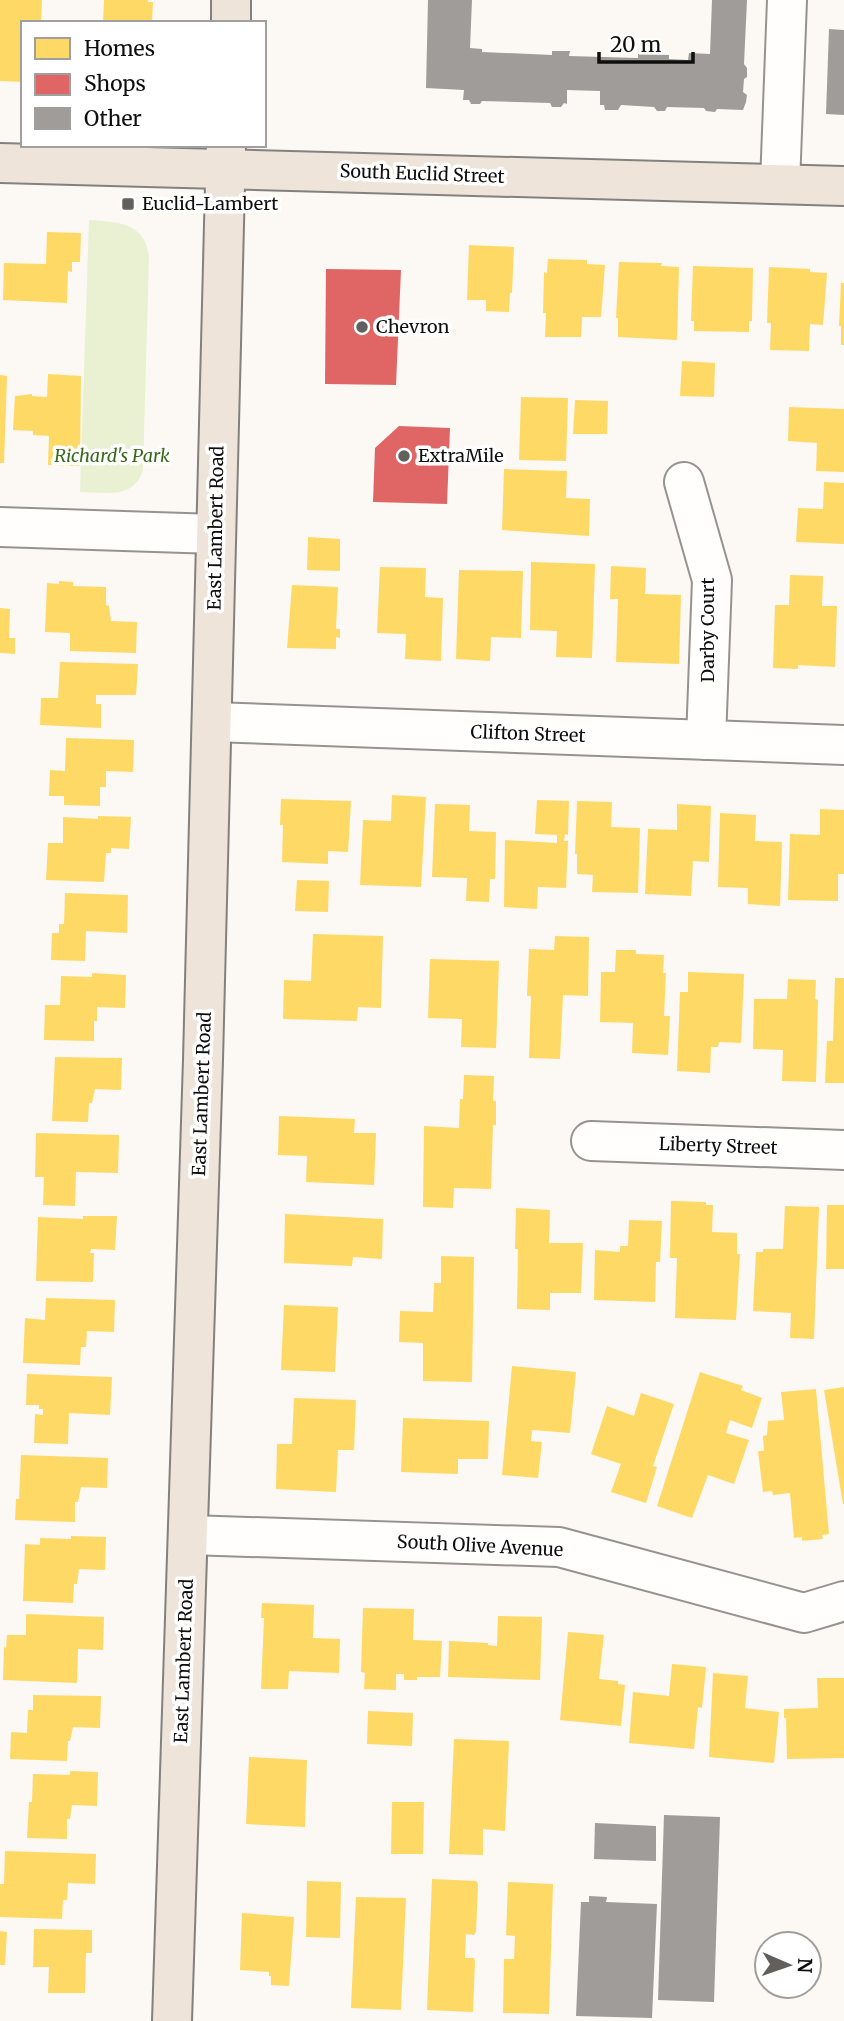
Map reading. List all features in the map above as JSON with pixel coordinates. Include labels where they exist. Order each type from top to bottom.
[{"type":"main road","points":[[231,0],[231,21]]},
{"type":"main road","name":"South Euclid Street","points":[[0,163],[226,156],[844,186]]},
{"type":"main road","name":"East Lambert Road","points":[[172,2021],[189,1535],[226,156]]},
{"type":"street","points":[[780,184],[788,0]]},
{"type":"street","name":"Darby Court","points":[[684,482],[712,580],[706,740]]},
{"type":"street","points":[[0,527],[216,534]]},
{"type":"street","name":"Clifton Street","points":[[212,722],[844,746]]},
{"type":"street","name":"Liberty Street","points":[[591,1141],[844,1150]]},
{"type":"street","name":"South Olive Avenue","points":[[189,1535],[559,1547],[804,1613],[844,1601]]},
{"type":"green space","name":"Richard's Park","points":[[89,220],[120,223],[136,230],[146,245],[149,257],[143,470],[133,486],[109,493],[80,492]]},
{"type":"building: Homes","points":[[0,0],[42,0],[41,21],[21,21],[21,82],[0,81]]},
{"type":"building: Homes","points":[[104,0],[153,2],[152,21],[103,21]]},
{"type":"building: Homes","points":[[47,232],[81,233],[80,262],[72,262],[72,272],[68,271],[67,303],[3,300],[4,263],[46,264]]},
{"type":"building: Homes","points":[[469,245],[514,247],[509,312],[486,311],[486,300],[467,300]]},
{"type":"building: Homes","points":[[548,259],[587,260],[587,264],[605,265],[601,317],[582,317],[581,337],[545,337],[544,272],[547,273]]},
{"type":"building: Homes","points":[[619,262],[662,263],[661,266],[679,267],[677,340],[618,337],[616,318]]},
{"type":"building: Homes","points":[[693,266],[753,268],[752,321],[749,321],[749,332],[694,331],[694,321],[691,321]]},
{"type":"building: Homes","points":[[769,267],[810,269],[810,272],[827,273],[823,325],[810,324],[809,351],[770,350],[771,323],[767,323]]},
{"type":"building: Homes","points":[[841,283],[844,283],[844,345],[841,345],[839,326]]},
{"type":"building: Homes","points":[[682,361],[715,363],[714,397],[680,396]]},
{"type":"building: Homes","points":[[48,374],[81,376],[80,466],[48,465],[49,436],[33,435],[33,431],[13,430],[15,396],[32,394],[47,397]]},
{"type":"building: Homes","points":[[0,375],[7,376],[4,463],[0,463]]},
{"type":"building: Homes","points":[[521,397],[568,398],[566,461],[519,460]]},
{"type":"building: Homes","points":[[575,400],[608,401],[607,434],[573,434]]},
{"type":"building: Homes","points":[[789,407],[844,409],[844,472],[816,471],[817,443],[788,441]]},
{"type":"building: Homes","points":[[504,469],[567,471],[566,498],[590,499],[589,536],[502,530]]},
{"type":"building: Homes","points":[[824,482],[844,483],[844,544],[796,542],[798,508],[823,509]]},
{"type":"building: Homes","points":[[308,537],[340,539],[340,571],[307,570]]},
{"type":"building: Homes","points":[[531,562],[595,564],[592,658],[556,657],[557,631],[530,630]]},
{"type":"building: Homes","points":[[611,566],[646,568],[645,594],[681,595],[679,664],[616,662],[618,599],[610,599]]},
{"type":"building: Homes","points":[[380,567],[426,568],[425,597],[443,598],[441,661],[405,659],[406,634],[377,633]]},
{"type":"building: Homes","points":[[459,570],[523,571],[521,638],[491,637],[490,661],[456,659]]},
{"type":"building: Homes","points":[[790,575],[823,576],[822,606],[837,606],[835,667],[798,665],[798,669],[773,668],[775,605],[789,605]]},
{"type":"building: Homes","points":[[59,581],[73,582],[73,586],[106,587],[106,605],[109,606],[111,621],[137,622],[136,653],[70,651],[70,633],[45,632],[47,583],[59,584]]},
{"type":"building: Homes","points":[[292,585],[338,587],[336,629],[340,629],[340,638],[336,637],[336,649],[287,648]]},
{"type":"building: Homes","points":[[0,608],[10,609],[9,638],[15,638],[15,654],[0,653]]},
{"type":"building: Homes","points":[[60,662],[138,664],[136,695],[96,695],[96,704],[101,704],[101,728],[40,725],[41,698],[58,698]]},
{"type":"building: Homes","points":[[66,738],[134,740],[133,772],[106,771],[106,787],[100,787],[100,806],[64,805],[64,796],[49,796],[50,770],[65,771]]},
{"type":"building: Homes","points":[[392,795],[426,797],[421,887],[360,885],[363,820],[391,821]]},
{"type":"building: Homes","points":[[281,799],[351,801],[348,852],[328,851],[328,864],[282,862]]},
{"type":"building: Homes","points":[[537,800],[569,801],[568,835],[565,834],[564,841],[568,841],[566,888],[538,887],[537,909],[504,907],[505,840],[557,843],[557,835],[535,834]]},
{"type":"building: Homes","points":[[577,801],[612,802],[611,827],[640,828],[638,893],[592,892],[593,875],[577,874]]},
{"type":"building: Homes","points":[[435,804],[470,805],[469,831],[496,832],[495,879],[490,879],[489,902],[466,901],[467,878],[432,877]]},
{"type":"building: Homes","points":[[677,804],[711,806],[709,862],[693,861],[691,896],[645,894],[648,829],[677,830]]},
{"type":"building: Homes","points":[[820,809],[844,810],[844,874],[838,874],[838,901],[788,900],[790,834],[820,835]]},
{"type":"building: Homes","points":[[720,813],[756,815],[755,841],[782,842],[780,906],[748,904],[748,888],[718,887]]},
{"type":"building: Homes","points":[[98,816],[131,817],[129,849],[111,848],[111,853],[106,853],[104,882],[46,880],[48,843],[63,843],[63,817],[98,819]]},
{"type":"building: Homes","points":[[297,880],[329,881],[328,912],[295,911]]},
{"type":"building: Homes","points":[[65,893],[128,895],[127,933],[86,931],[85,961],[51,960],[52,933],[59,933],[59,924],[64,924]]},
{"type":"building: Homes","points":[[313,934],[383,936],[381,1008],[358,1007],[357,1021],[283,1019],[284,980],[311,981]]},
{"type":"building: Homes","points":[[555,936],[589,937],[588,996],[563,995],[560,1059],[529,1058],[529,949],[554,950]]},
{"type":"building: Homes","points":[[616,950],[664,955],[664,1016],[670,1016],[668,1055],[632,1053],[633,1023],[600,1022],[601,972],[615,972]]},
{"type":"building: Homes","points":[[430,959],[499,961],[496,1048],[461,1047],[462,1019],[428,1018]]},
{"type":"building: Homes","points":[[688,972],[744,974],[741,1043],[719,1042],[718,1047],[711,1047],[710,1073],[677,1071],[680,992],[688,992]]},
{"type":"building: Homes","points":[[92,973],[126,975],[125,1008],[97,1007],[94,1041],[44,1040],[45,1005],[60,1005],[61,976],[92,977]]},
{"type":"building: Homes","points":[[835,978],[844,978],[844,1083],[825,1083],[827,1041],[833,1041]]},
{"type":"building: Homes","points":[[788,979],[816,980],[816,1082],[782,1081],[783,1050],[753,1049],[754,999],[787,999]]},
{"type":"building: Homes","points":[[55,1057],[122,1058],[121,1090],[95,1089],[92,1103],[89,1103],[88,1122],[52,1121]]},
{"type":"building: Homes","points":[[464,1075],[494,1076],[496,1125],[493,1125],[491,1189],[454,1188],[453,1208],[423,1207],[424,1126],[459,1128]]},
{"type":"building: Homes","points":[[279,1116],[355,1119],[354,1133],[376,1133],[374,1185],[306,1182],[307,1156],[278,1155]]},
{"type":"building: Homes","points":[[36,1133],[119,1135],[118,1173],[76,1172],[75,1206],[43,1205],[44,1177],[35,1177]]},
{"type":"building: Homes","points":[[671,1201],[706,1202],[706,1205],[713,1205],[712,1232],[737,1233],[737,1254],[740,1254],[736,1320],[675,1318],[677,1258],[670,1258]]},
{"type":"building: Homes","points":[[827,1205],[844,1205],[844,1269],[826,1269]]},
{"type":"building: Homes","points":[[785,1206],[819,1207],[814,1339],[790,1338],[791,1313],[753,1311],[756,1252],[763,1252],[763,1249],[783,1249]]},
{"type":"building: Homes","points":[[516,1208],[550,1210],[549,1243],[583,1243],[581,1293],[550,1293],[550,1310],[517,1309]]},
{"type":"building: Homes","points":[[285,1214],[383,1219],[382,1259],[353,1257],[352,1266],[284,1263]]},
{"type":"building: Homes","points":[[83,1216],[117,1216],[115,1250],[91,1249],[90,1253],[94,1253],[93,1282],[36,1281],[38,1217],[83,1219]]},
{"type":"building: Homes","points":[[629,1220],[662,1221],[660,1262],[656,1262],[655,1302],[594,1300],[595,1250],[620,1252],[620,1246],[628,1246]]},
{"type":"building: Homes","points":[[441,1256],[474,1257],[472,1382],[423,1381],[423,1343],[399,1342],[400,1311],[433,1312],[434,1283],[441,1283]]},
{"type":"building: Homes","points":[[46,1298],[115,1300],[114,1332],[87,1331],[86,1347],[81,1347],[80,1365],[23,1363],[25,1318],[45,1320]]},
{"type":"building: Homes","points":[[284,1305],[338,1307],[335,1372],[281,1370]]},
{"type":"building: Homes","points":[[512,1366],[576,1372],[570,1433],[532,1430],[531,1441],[542,1442],[538,1478],[502,1475]]},
{"type":"building: Homes","points":[[700,1372],[743,1386],[741,1390],[762,1398],[752,1428],[730,1420],[726,1433],[749,1440],[734,1484],[708,1475],[692,1518],[657,1506]]},
{"type":"building: Homes","points":[[27,1374],[112,1377],[110,1415],[69,1413],[68,1444],[34,1443],[35,1414],[43,1415],[43,1409],[39,1409],[39,1405],[26,1405]]},
{"type":"building: Homes","points":[[844,1387],[844,1504],[843,1504],[824,1390]]},
{"type":"building: Homes","points":[[816,1389],[829,1534],[822,1535],[823,1539],[802,1541],[802,1537],[794,1538],[790,1493],[773,1495],[772,1491],[763,1492],[758,1451],[764,1451],[763,1436],[767,1435],[768,1421],[784,1420],[781,1392]]},
{"type":"building: Homes","points":[[641,1393],[674,1404],[653,1466],[657,1467],[646,1503],[611,1492],[621,1464],[591,1454],[607,1406],[634,1416]]},
{"type":"building: Homes","points":[[294,1398],[356,1400],[354,1450],[338,1450],[336,1492],[276,1489],[277,1444],[292,1444]]},
{"type":"building: Homes","points":[[403,1418],[489,1421],[488,1459],[458,1459],[458,1474],[401,1472]]},
{"type":"building: Homes","points":[[21,1455],[108,1458],[107,1488],[81,1487],[78,1502],[75,1502],[75,1522],[15,1520]]},
{"type":"building: Homes","points":[[71,1536],[106,1537],[105,1570],[79,1569],[77,1584],[74,1584],[73,1603],[23,1601],[25,1544],[40,1545],[40,1538],[71,1539]]},
{"type":"building: Homes","points":[[262,1603],[314,1605],[313,1638],[340,1639],[339,1673],[289,1671],[288,1689],[261,1689],[264,1618],[261,1618]]},
{"type":"building: Homes","points":[[363,1608],[414,1609],[413,1640],[442,1641],[440,1677],[404,1680],[404,1674],[396,1674],[396,1690],[364,1689],[365,1673],[361,1672]]},
{"type":"building: Homes","points":[[26,1614],[104,1617],[103,1650],[78,1649],[77,1683],[3,1680],[7,1635],[26,1635]]},
{"type":"building: Homes","points":[[498,1616],[542,1617],[540,1680],[448,1677],[449,1641],[497,1646]]},
{"type":"building: Homes","points":[[568,1632],[604,1635],[599,1679],[618,1681],[618,1684],[625,1685],[621,1726],[560,1720]]},
{"type":"building: Homes","points":[[672,1664],[706,1667],[702,1708],[698,1707],[694,1749],[629,1743],[633,1692],[669,1696]]},
{"type":"building: Homes","points":[[713,1673],[748,1676],[745,1708],[779,1712],[774,1763],[709,1757]]},
{"type":"building: Homes","points":[[817,1678],[844,1678],[844,1758],[787,1759],[784,1709],[818,1708]]},
{"type":"building: Homes","points":[[33,1695],[101,1696],[100,1728],[73,1727],[68,1741],[67,1761],[10,1759],[11,1732],[27,1733],[28,1710],[33,1710]]},
{"type":"building: Homes","points":[[368,1711],[413,1713],[412,1746],[367,1744]]},
{"type":"building: Homes","points":[[454,1739],[509,1741],[505,1831],[483,1829],[483,1855],[449,1854]]},
{"type":"building: Homes","points":[[249,1757],[307,1760],[305,1827],[246,1824]]},
{"type":"building: Homes","points":[[70,1771],[98,1772],[97,1806],[72,1805],[70,1819],[67,1819],[67,1839],[27,1838],[33,1774],[70,1775]]},
{"type":"building: Homes","points":[[392,1802],[424,1802],[423,1854],[391,1854]]},
{"type":"building: Homes","points":[[5,1851],[96,1854],[95,1884],[68,1883],[67,1900],[63,1900],[62,1919],[0,1917],[0,1884],[4,1884]]},
{"type":"building: Homes","points":[[432,1879],[476,1881],[478,1884],[476,1932],[474,1935],[466,1934],[465,1958],[474,1958],[475,1961],[473,2012],[427,2010]]},
{"type":"building: Homes","points":[[307,1881],[341,1882],[340,1938],[306,1937]]},
{"type":"building: Homes","points":[[508,1882],[553,1884],[549,2014],[503,2013],[504,1959],[514,1959],[515,1936],[506,1935]]},
{"type":"building: Homes","points":[[356,1897],[406,1898],[401,2010],[351,2008]]},
{"type":"building: Homes","points":[[242,1913],[294,1917],[289,1986],[271,1985],[269,1972],[240,1970]]},
{"type":"building: Homes","points":[[34,1929],[92,1930],[92,1953],[86,1953],[85,1993],[48,1993],[49,1967],[33,1967]]},
{"type":"building: Homes","points":[[0,1931],[7,1932],[5,1965],[0,1965]]},
{"type":"building: Shops","name":"Chevron","points":[[326,269],[401,270],[396,385],[325,384]]},
{"type":"building: Shops","points":[[399,426],[450,428],[447,504],[373,502],[375,448]]},
{"type":"building: Other","points":[[428,0],[472,0],[470,48],[482,49],[482,52],[552,55],[552,51],[570,51],[569,56],[638,58],[638,54],[669,55],[669,59],[688,60],[689,53],[710,54],[712,0],[747,0],[744,64],[747,77],[744,79],[743,92],[747,95],[746,102],[743,110],[717,109],[715,112],[706,111],[704,108],[667,107],[665,111],[657,111],[654,107],[621,105],[618,110],[605,110],[604,105],[600,105],[600,91],[567,90],[567,104],[564,103],[561,107],[552,107],[550,103],[482,101],[480,104],[471,104],[469,100],[463,100],[464,90],[426,88]]},
{"type":"building: Other","points":[[829,29],[844,30],[844,115],[826,114]]},
{"type":"building: Other","points":[[664,1815],[720,1817],[714,2002],[658,2000]]},
{"type":"building: Other","points":[[595,1823],[656,1826],[656,1861],[594,1859]]},
{"type":"building: Other","points":[[589,1896],[607,1897],[606,1902],[657,1904],[652,2018],[576,2016],[581,1902],[589,1902]]},
{"type":"place","name":"Euclid-Lambert","points":[[128,204]]},
{"type":"place","name":"Chevron","points":[[362,327]]},
{"type":"place","name":"ExtraMile","points":[[404,456]]}]
